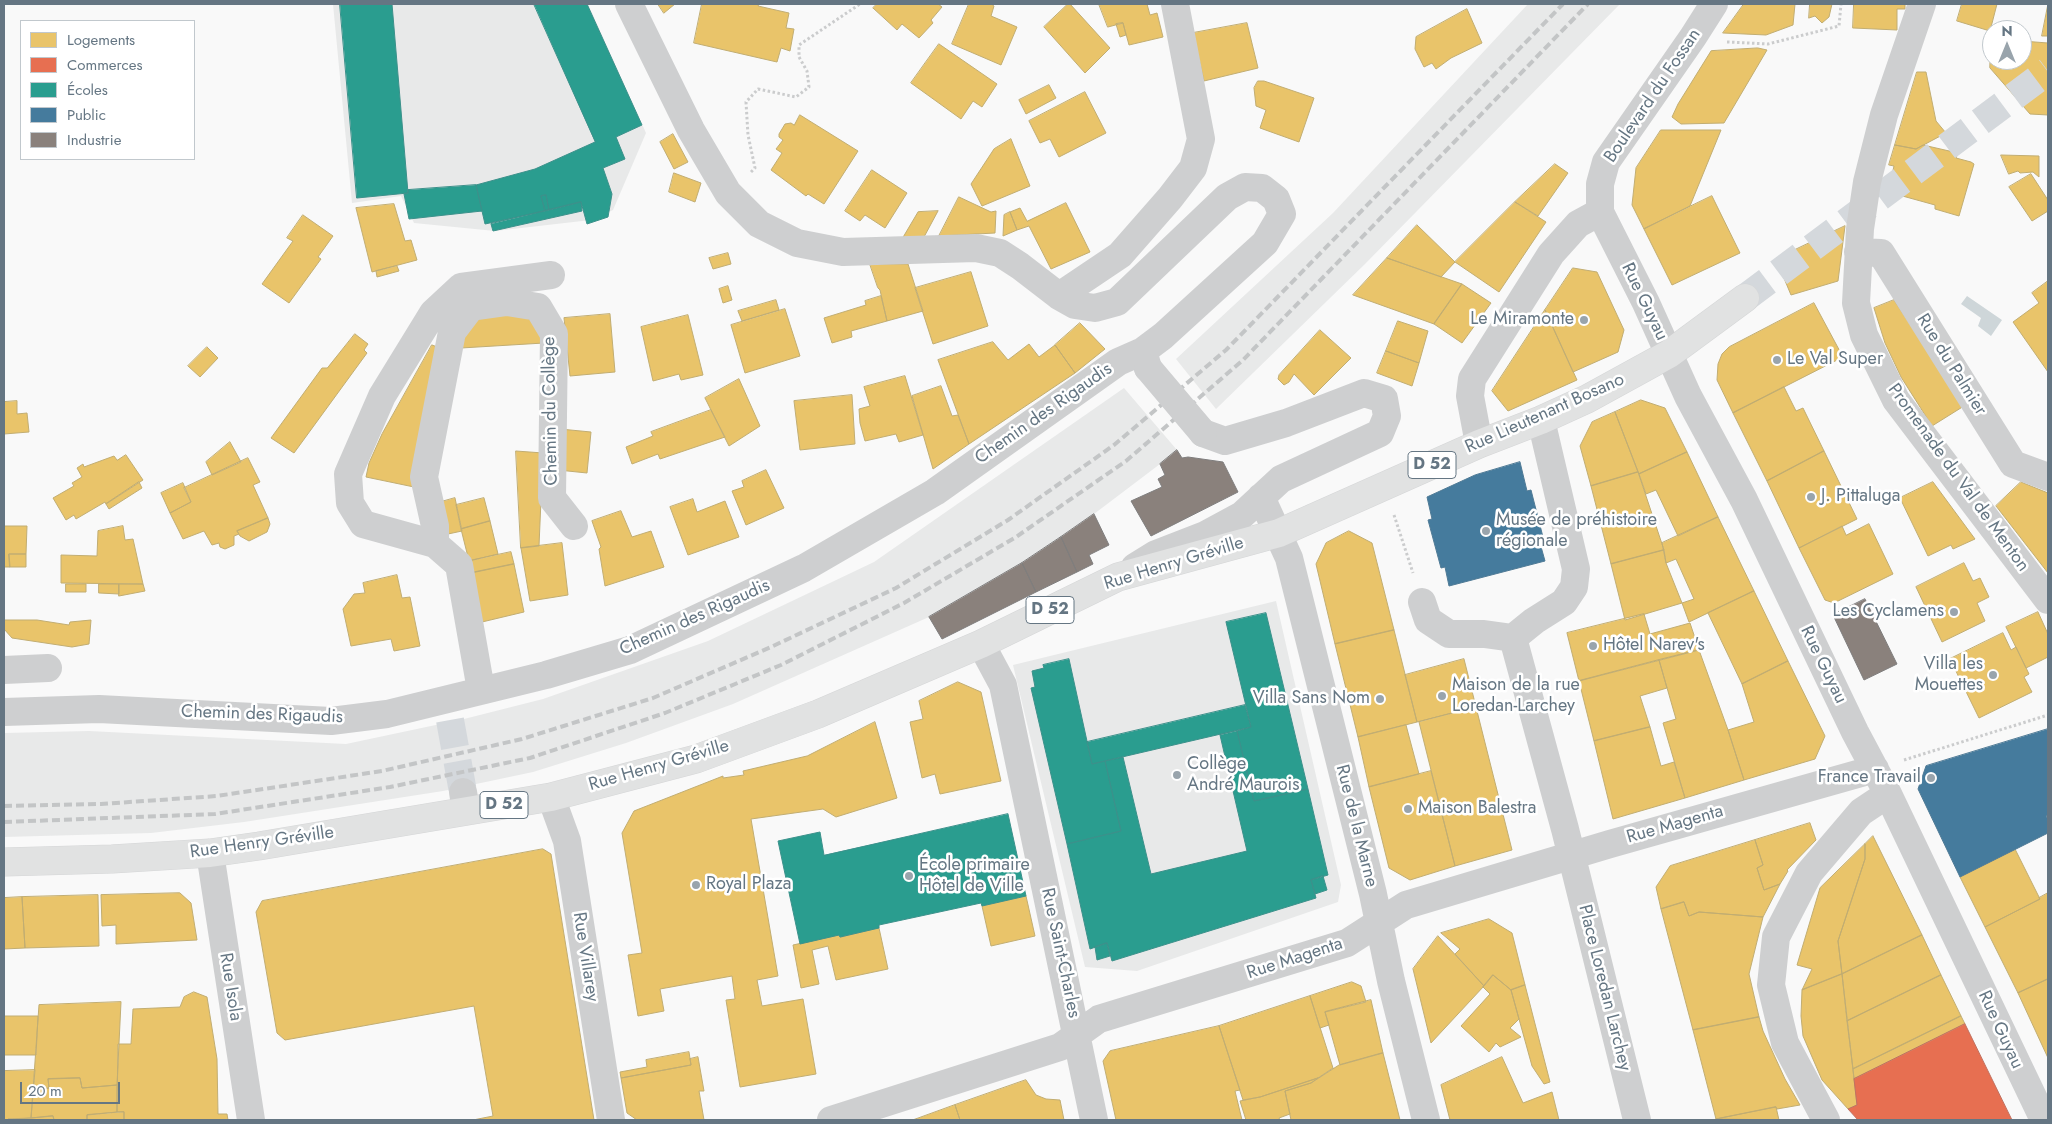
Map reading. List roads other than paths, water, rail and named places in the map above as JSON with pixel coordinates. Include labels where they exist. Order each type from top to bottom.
[{"type":"main road","name":"Rue Lieutenant Bosano","points":[[1279,533],[1479,444],[1541,420],[1587,399],[1669,354],[1745,298]]},
{"type":"main road","name":"Rue Henry Gréville","points":[[4,862],[112,859],[210,853],[464,802],[551,797],[696,759],[818,714],[981,644],[1118,577],[1279,533]]},
{"type":"street","points":[[629,4],[692,130],[728,193],[759,224],[797,243],[843,252],[976,248],[1000,253],[1058,296],[1120,256],[1193,168],[1201,139],[1175,4]]},
{"type":"street","name":"Boulevard du Fossan","points":[[1600,212],[1600,184],[1606,162],[1714,4]]},
{"type":"street","name":"Promenade du Val de Menton","points":[[1922,4],[1884,115],[1867,182],[1858,252],[1856,304],[1864,335],[1896,400],[2048,600]]},
{"type":"street","name":"Chemin des Rigaudis","points":[[4,712],[99,709],[389,723],[482,690],[546,675],[630,650],[804,568],[936,492],[1118,362],[1146,360],[1163,336],[1265,243],[1282,214],[1276,199],[1262,188],[1245,187],[1227,197],[1117,302],[1095,308],[1075,305],[1058,296]]},
{"type":"street","points":[[1479,444],[1470,396],[1472,379],[1551,254],[1578,224],[1600,212]]},
{"type":"street","name":"Rue Guyau","points":[[1600,212],[1646,303],[1688,396],[1744,500],[1855,732],[1888,794],[2044,1120]]},
{"type":"street","name":"Rue du Palmier","points":[[1858,252],[1881,253],[2013,464],[2048,477]]},
{"type":"street","points":[[482,690],[459,565],[434,544],[363,524],[350,503],[348,474],[382,396],[432,313],[461,287],[551,275]]},
{"type":"street","name":"Chemin du Collège","points":[[434,544],[435,526],[424,477],[452,332],[471,307],[507,302],[538,307],[554,334],[552,498],[574,526]]},
{"type":"street","points":[[1118,577],[1156,554],[1205,535],[1242,515],[1281,479],[1380,433],[1387,416],[1384,399],[1364,393],[1286,423],[1225,441],[1202,433],[1146,360]]},
{"type":"street","points":[[1422,602],[1428,620],[1449,634],[1484,634],[1513,638],[1534,621],[1564,602],[1574,587],[1576,569],[1541,420]]},
{"type":"street","name":"Rue de la Marne","points":[[1261,497],[1289,558],[1373,894],[1391,982],[1426,1120]]},
{"type":"street","name":"Place Loredan Larchey","points":[[1513,638],[1571,856],[1637,1120]]},
{"type":"street","name":"Rue Saint-Charles","points":[[981,644],[1003,686],[1094,1120]]},
{"type":"street","points":[[4,670],[48,668]]},
{"type":"street","name":"Rue Magenta","points":[[831,1120],[1060,1047],[1099,1019],[1347,944],[1406,905],[1875,769]]},
{"type":"street","points":[[1826,1120],[1785,1043],[1771,985],[1776,937],[1809,872],[1861,812],[1888,794]]},
{"type":"street","name":"Rue Villarey","points":[[551,797],[567,841],[611,1120]]},
{"type":"street","name":"Rue Isola","points":[[210,853],[251,1120]]},
{"type":"tunnel","points":[[1745,298],[2048,71]]},
{"type":"tunnel","points":[[450,720],[463,792]]},
{"type":"railway","points":[[4,806],[101,804],[217,796],[382,771],[522,739],[653,698],[771,647],[896,588],[1008,520],[1114,445],[1226,350],[1563,4]]},
{"type":"railway","points":[[4,822],[215,814],[390,787],[530,758],[665,713],[781,665],[904,603],[1016,537],[1126,461],[1243,360],[1588,4]]},
{"type":"place","name":"Le Miramonte","points":[[1584,320]]},
{"type":"place","name":"Le Val Super","points":[[1777,360]]},
{"type":"place","name":"J. Pittaluga","points":[[1811,497]]},
{"type":"place","name":"Musée de préhistoire régionale","points":[[1486,531]]},
{"type":"place","name":"Les Cyclamens","points":[[1954,612]]},
{"type":"place","name":"Hôtel Narev's","points":[[1593,646]]},
{"type":"place","name":"Villa les Mouettes","points":[[1993,675]]},
{"type":"place","name":"Maison de la rue Loredan-Larchey","points":[[1442,696]]},
{"type":"place","name":"Villa Sans Nom","points":[[1380,699]]},
{"type":"place","name":"Collège André Maurois","points":[[1177,775]]},
{"type":"place","name":"France Travail","points":[[1931,778]]},
{"type":"place","name":"Maison Balestra","points":[[1408,809]]},
{"type":"place","name":"École primaire Hôtel de Ville","points":[[909,876]]},
{"type":"place","name":"Royal Plaza","points":[[696,885]]}]
